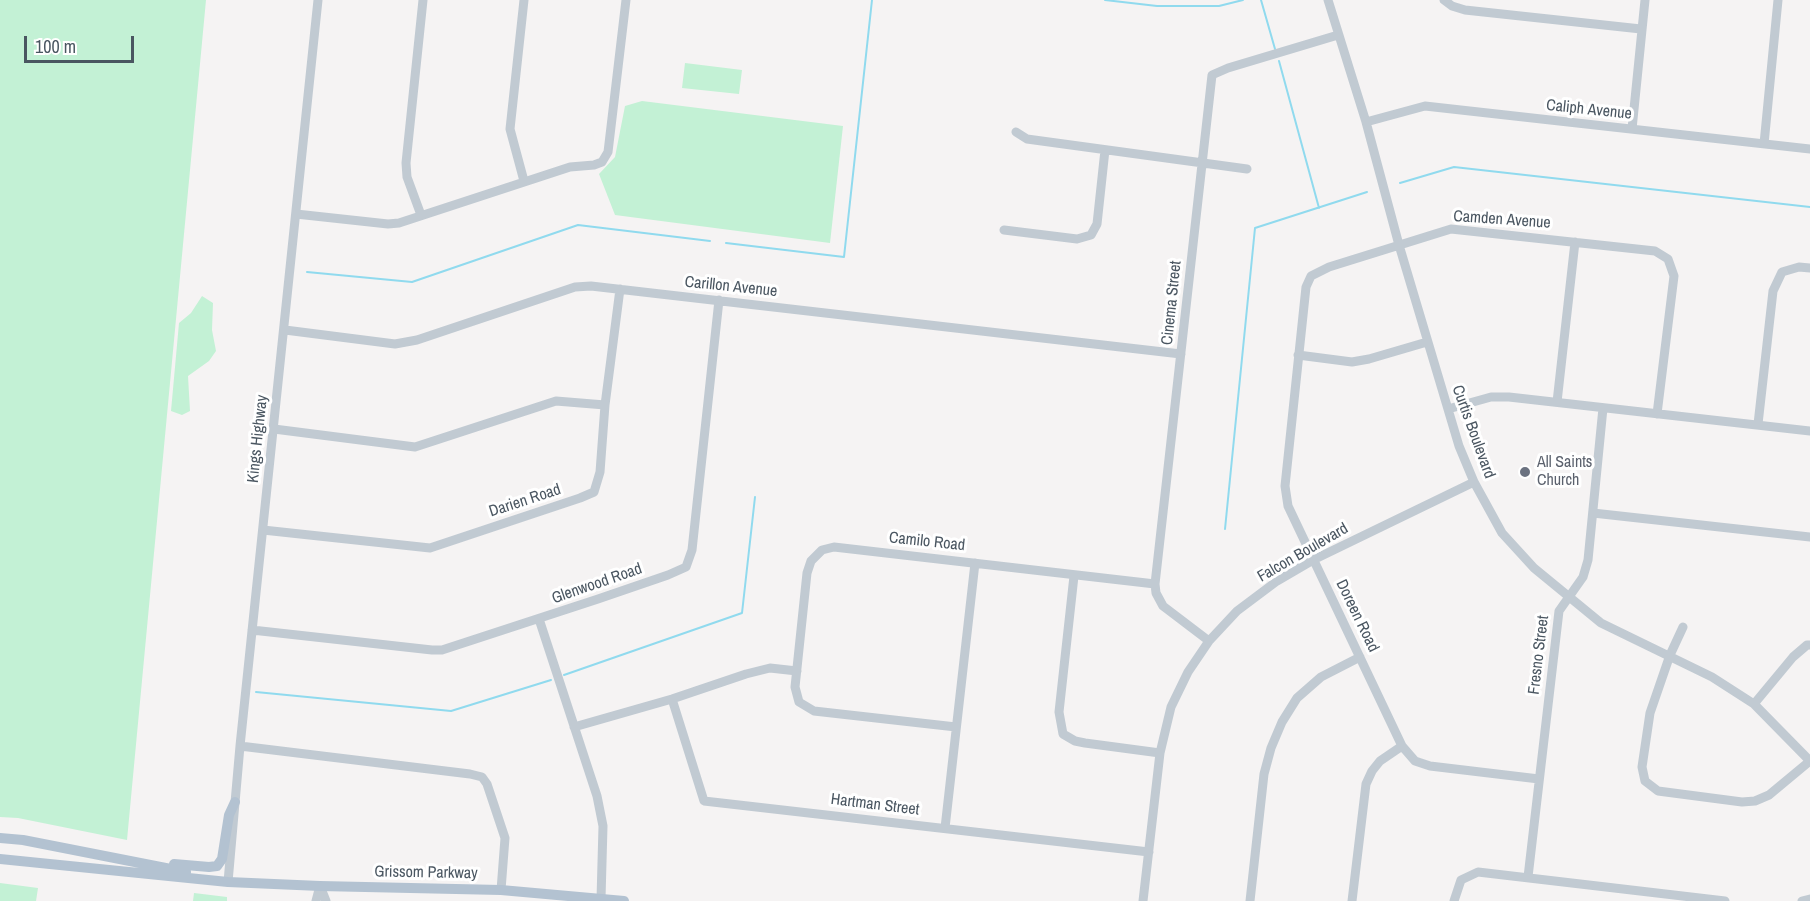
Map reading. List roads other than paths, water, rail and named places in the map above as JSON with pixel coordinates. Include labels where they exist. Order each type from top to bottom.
[{"type":"main road","points":[[147,864],[217,866],[222,860],[229,815],[235,802]]},
{"type":"main road","name":"Grissom Parkway","points":[[0,837],[147,864],[228,882]]},
{"type":"main road","name":"Grissom Parkway","points":[[0,859],[228,882],[501,890],[624,901]]},
{"type":"street","name":"Kings Highway","points":[[228,882],[240,746],[318,0]]},
{"type":"street","points":[[421,215],[407,177],[406,163],[423,0]]},
{"type":"street","points":[[524,0],[510,129],[524,181]]},
{"type":"street","points":[[296,214],[388,224],[399,223],[570,167],[602,162],[608,152],[626,0]]},
{"type":"street","name":"Curtis Boulevard","points":[[1328,0],[1366,122],[1427,342],[1460,446],[1474,482],[1502,533],[1534,568],[1601,623],[1712,677],[1754,704],[1810,761]]},
{"type":"street","points":[[1444,0],[1452,6],[1465,10],[1641,29]]},
{"type":"street","points":[[1632,129],[1645,0]]},
{"type":"street","points":[[1764,144],[1779,0]]},
{"type":"street","name":"Cinema Street","points":[[1155,584],[1212,75],[1228,68],[1338,35]]},
{"type":"street","name":"Caliph Avenue","points":[[1366,122],[1425,106],[1810,149]]},
{"type":"street","points":[[1016,132],[1027,139],[1247,169]]},
{"type":"street","points":[[1004,230],[1077,239],[1091,235],[1097,224],[1106,150]]},
{"type":"street","name":"Camden Avenue","points":[[1298,354],[1306,287],[1311,276],[1329,267],[1451,229],[1654,251],[1668,259],[1674,276],[1657,414]]},
{"type":"street","points":[[1557,402],[1575,242]]},
{"type":"street","points":[[1758,424],[1773,291],[1782,272],[1799,267],[1810,268]]},
{"type":"street","name":"Carillon Avenue","points":[[285,330],[395,344],[417,340],[575,287],[591,286],[1181,354]]},
{"type":"street","name":"Darien Road","points":[[263,530],[430,548],[594,492],[600,472],[605,405],[620,290]]},
{"type":"street","name":"Glenwood Road","points":[[252,630],[442,650],[539,619],[686,567],[692,550],[720,300]]},
{"type":"street","points":[[1298,354],[1352,362],[1427,342]]},
{"type":"street","name":"Doreen Road","points":[[1298,354],[1285,486],[1288,506],[1402,746],[1415,761],[1430,766],[1539,779]]},
{"type":"street","points":[[1448,409],[1491,397],[1557,402],[1810,431]]},
{"type":"street","points":[[274,429],[415,447],[556,401],[605,405]]},
{"type":"street","name":"Fresno Street","points":[[1528,877],[1559,611],[1582,577],[1588,560],[1604,408]]},
{"type":"street","name":"Falcon Boulevard","points":[[1143,901],[1160,753],[1171,707],[1188,672],[1209,641],[1237,611],[1277,581],[1313,560],[1474,482]]},
{"type":"street","points":[[1593,513],[1810,537]]},
{"type":"street","name":"Camilo Road","points":[[797,671],[807,573],[811,561],[822,550],[834,547],[1155,584]]},
{"type":"street","points":[[945,828],[975,563]]},
{"type":"street","points":[[1074,576],[1059,712],[1063,734],[1075,741],[1085,743],[1160,753]]},
{"type":"street","points":[[1155,584],[1163,606],[1209,641]]},
{"type":"street","points":[[539,619],[597,796],[603,826],[602,898]]},
{"type":"street","points":[[1683,627],[1670,655],[1650,713],[1642,767],[1645,781],[1658,791],[1742,802],[1755,801],[1768,795],[1810,761]]},
{"type":"street","points":[[1754,704],[1793,657],[1810,645]]},
{"type":"street","points":[[1250,901],[1264,774],[1271,748],[1282,722],[1297,698],[1321,677],[1360,657]]},
{"type":"street","points":[[574,727],[770,669],[797,671],[795,687],[800,702],[814,711],[956,727]]},
{"type":"street","name":"Hartman Street","points":[[672,699],[704,801],[1149,852]]},
{"type":"street","points":[[240,746],[482,777],[487,784],[505,838],[501,890]]},
{"type":"street","points":[[1352,901],[1366,784],[1380,760],[1402,746]]},
{"type":"street","points":[[1454,901],[1461,880],[1478,872],[1725,901]]},
{"type":"street","points":[[316,901],[320,886]]},
{"type":"street","points":[[320,886],[326,901]]},
{"type":"street","points":[[1802,901],[1810,899]]},
{"type":"waterway","points":[[726,243],[844,257],[872,0]]},
{"type":"waterway","points":[[1105,0],[1157,6],[1219,6],[1243,0]]},
{"type":"waterway","points":[[1261,0],[1275,49]]},
{"type":"waterway","points":[[1279,61],[1319,208]]},
{"type":"waterway","points":[[1400,183],[1454,167],[1810,207]]},
{"type":"waterway","points":[[1225,529],[1255,228],[1367,192]]},
{"type":"waterway","points":[[307,272],[412,282],[578,225],[710,241]]},
{"type":"waterway","points":[[564,675],[742,613],[755,497]]},
{"type":"waterway","points":[[256,692],[451,711],[551,680]]},
{"type":"place","name":"All Saints Church","points":[[1525,472]]}]
